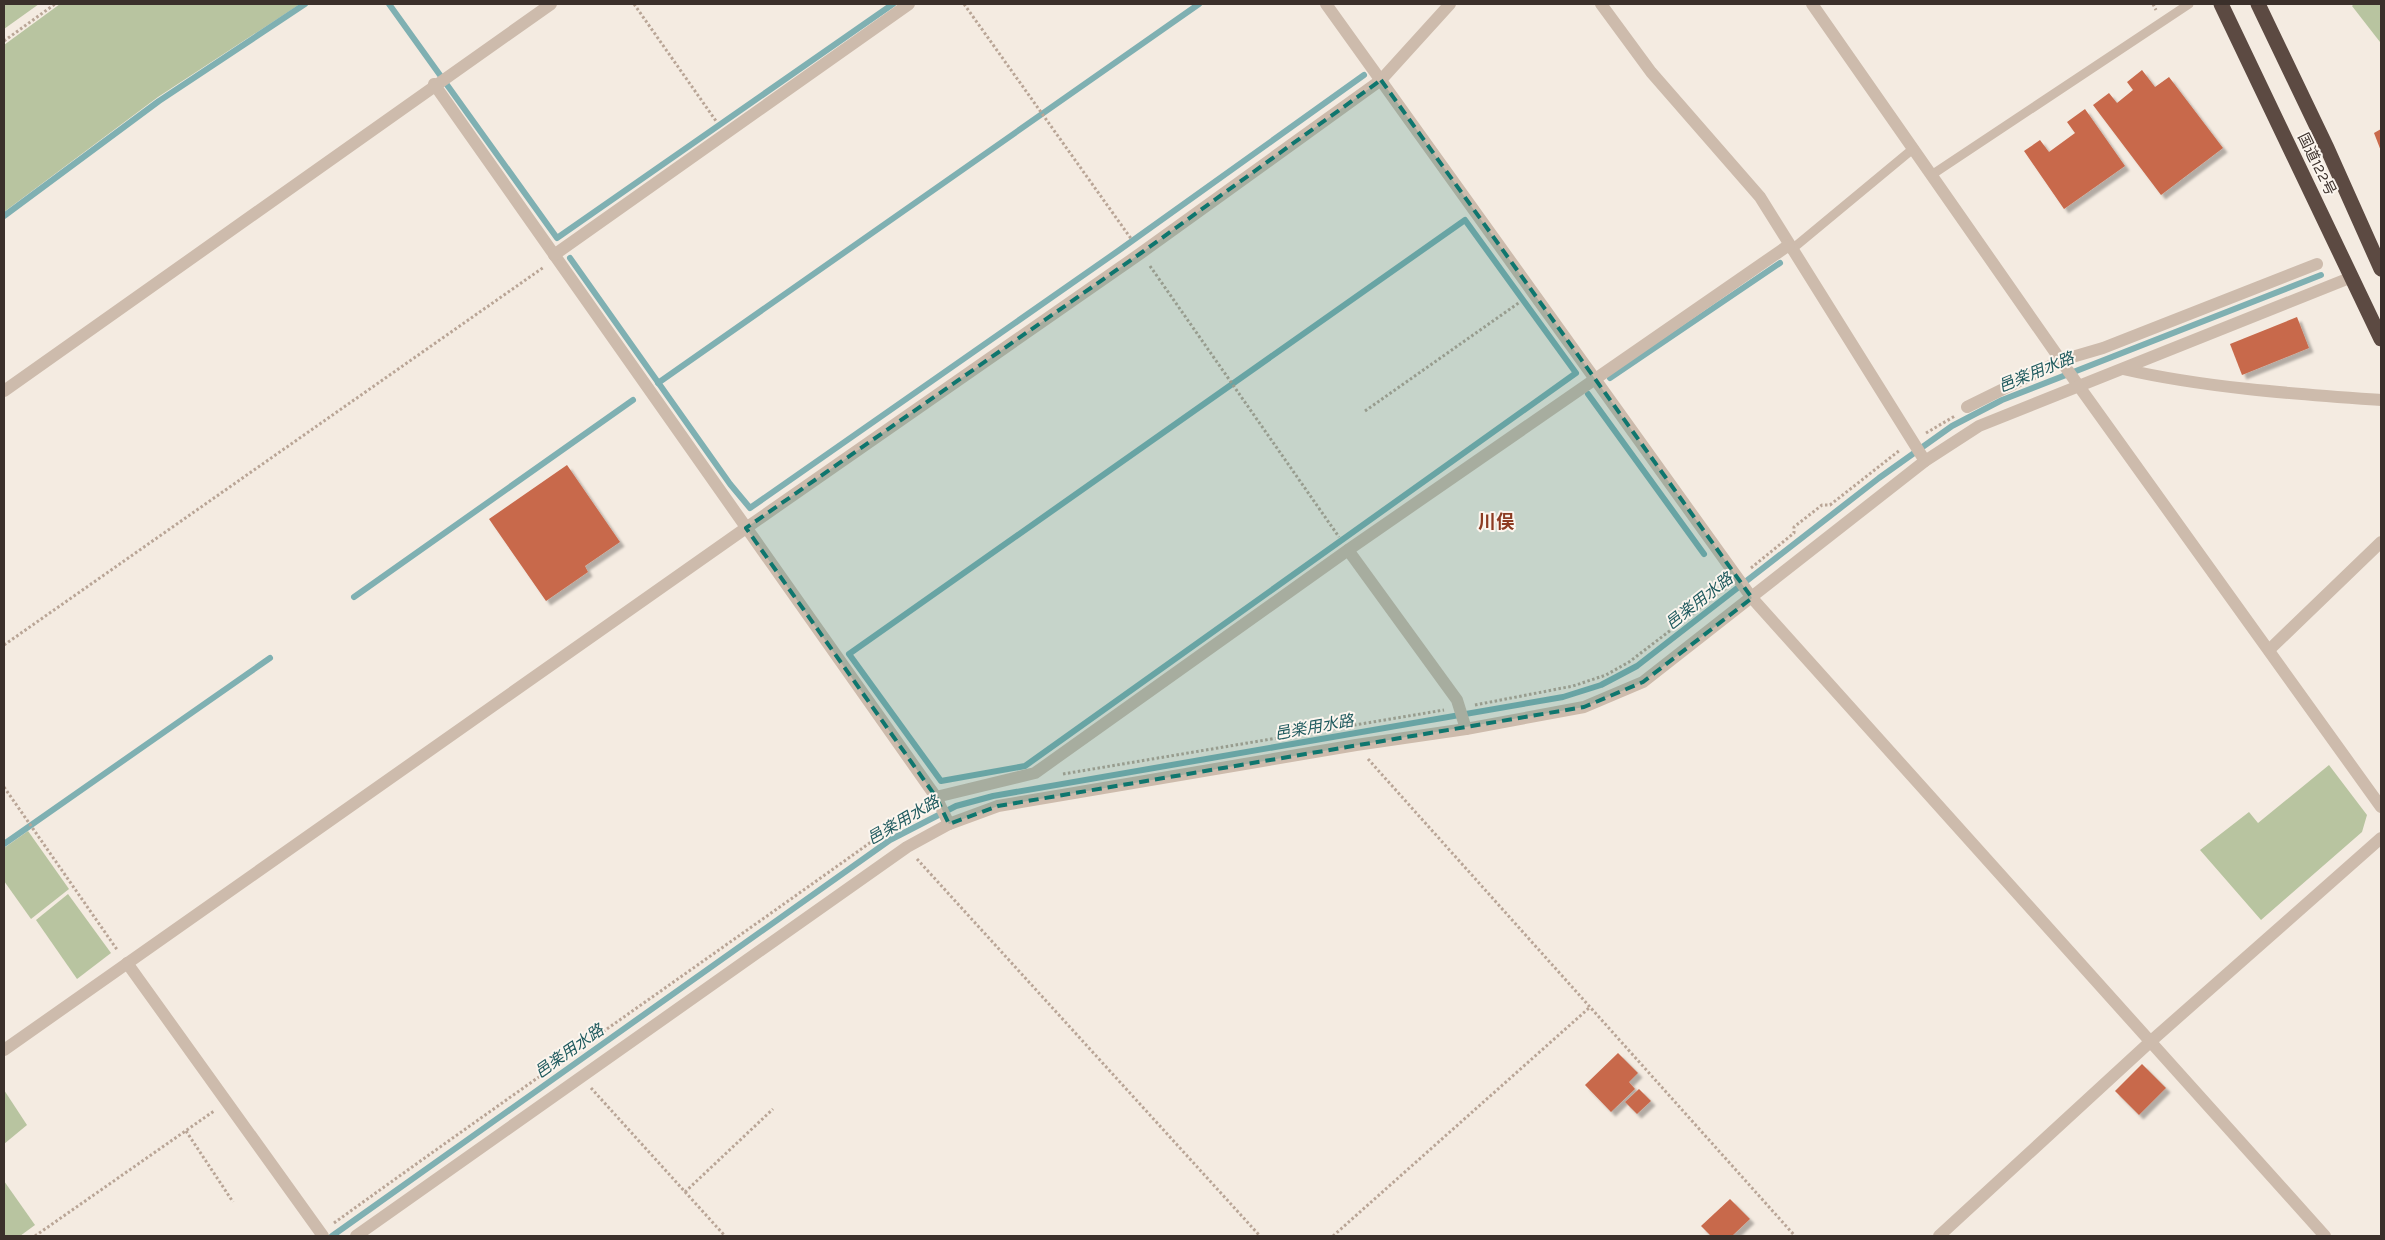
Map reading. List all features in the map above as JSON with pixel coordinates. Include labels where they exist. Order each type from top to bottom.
[{"type":"highway","name":"国道122号","points":[[2221,4],[2381,340]]},
{"type":"highway","name":"国道122号","points":[[2258,4],[2381,266]]},
{"type":"street","points":[[4,391],[434,84],[551,4]]},
{"type":"street","points":[[555,256],[910,4]]},
{"type":"street","points":[[1326,4],[1752,598],[2325,1236]]},
{"type":"street","points":[[4,1050],[746,528],[1141,253],[1381,80],[1450,4]]},
{"type":"street","points":[[1601,4],[1651,72],[1760,197],[1924,461]]},
{"type":"street","points":[[1812,4],[1933,174],[2078,385],[2381,807]]},
{"type":"street","points":[[434,84],[937,800],[949,824]]},
{"type":"street","points":[[937,800],[1035,773],[1348,550],[1596,378],[1790,248]]},
{"type":"street","points":[[1967,407],[2062,360],[2103,348],[2317,264]]},
{"type":"street","points":[[356,1236],[906,847],[949,824],[998,806],[1466,729],[1584,707],[1643,682],[1924,461],[1978,426],[2352,277]]},
{"type":"street","points":[[2123,369],[2148,375],[2279,392],[2381,400]]},
{"type":"street","points":[[2269,650],[2381,542]]},
{"type":"street","points":[[1348,550],[1457,700],[1466,729]]},
{"type":"street","points":[[1939,1236],[2150,1042],[2381,838]]},
{"type":"street","points":[[127,963],[322,1234]]},
{"type":"lane","points":[[1933,174],[2189,4]]},
{"type":"lane","points":[[1790,248],[1914,148]]},
{"type":"path","points":[[4,41],[55,4]]},
{"type":"path","points":[[634,4],[725,134]]},
{"type":"path","points":[[964,4],[1141,253],[1348,550]]},
{"type":"path","points":[[4,645],[555,256]]},
{"type":"path","points":[[1365,411],[1534,292]]},
{"type":"path","points":[[1035,773],[1042,777],[1459,708],[1574,686],[1606,675],[1629,662],[1738,578],[1794,533],[1794,527],[1822,505],[1830,505],[1912,441],[1967,407]]},
{"type":"path","points":[[1356,746],[1795,1236]]},
{"type":"path","points":[[4,787],[127,963]]},
{"type":"path","points":[[322,1234],[498,1104],[569,1057],[885,832],[937,800]]},
{"type":"path","points":[[906,847],[1260,1236]]},
{"type":"path","points":[[1333,1236],[1589,1008]]},
{"type":"path","points":[[581,1078],[724,1236]]},
{"type":"path","points":[[35,1236],[227,1102]]},
{"type":"path","points":[[685,1192],[773,1109]]},
{"type":"path","points":[[186,1131],[233,1202]]},
{"type":"highlighted area","points":[[1381,80],[1752,598],[1643,682],[1584,707],[998,806],[949,824],[936,797],[746,528],[1141,253]]},
{"type":"green space","points":[[4,4],[39,4],[4,29]]},
{"type":"green space","points":[[60,4],[300,4],[158,97],[4,212],[4,45]]},
{"type":"green space","points":[[2354,4],[2381,4],[2380,42],[2352,6]]},
{"type":"green space","points":[[2329,765],[2367,815],[2362,832],[2261,920],[2200,850],[2249,812],[2258,823]]},
{"type":"green space","points":[[28,831],[69,889],[31,919],[4,881],[4,848]]},
{"type":"green space","points":[[68,894],[111,953],[77,979],[36,920]]},
{"type":"green space","points":[[4,1090],[27,1125],[4,1144]]},
{"type":"green space","points":[[4,1181],[35,1225],[20,1236],[4,1236]]},
{"type":"building","points":[[2142,70],[2155,87],[2169,77],[2223,148],[2161,195],[2093,105],[2109,93],[2117,103],[2133,90],[2127,82]]},
{"type":"building","points":[[2085,109],[2125,166],[2064,209],[2024,151],[2040,140],[2049,152],[2075,133],[2067,122]]},
{"type":"building","points":[[2381,129],[2381,151],[2374,133]]},
{"type":"building","points":[[2297,317],[2309,348],[2242,375],[2230,344]]},
{"type":"building","points":[[567,465],[620,542],[585,566],[588,572],[546,601],[489,519]]},
{"type":"building","points":[[1618,1053],[1638,1073],[1629,1082],[1635,1089],[1611,1112],[1585,1085]]},
{"type":"building","points":[[2142,1064],[2166,1088],[2139,1115],[2115,1091]]},
{"type":"building","points":[[1639,1089],[1651,1101],[1637,1114],[1625,1102]]},
{"type":"building","points":[[1730,1199],[1750,1219],[1732,1236],[1711,1236],[1701,1226]]},
{"type":"waterway","points":[[4,216],[159,101],[305,4]]},
{"type":"waterway","points":[[389,4],[557,238],[893,4]]},
{"type":"waterway","points":[[658,383],[1199,4]]},
{"type":"waterway","points":[[570,258],[730,484],[750,508],[1118,251],[1364,75]]},
{"type":"waterway","points":[[1465,220],[1576,373],[1025,766],[941,781],[849,654],[1465,220]]},
{"type":"waterway","points":[[1610,378],[1780,263]]},
{"type":"waterway","name":"邑楽用水路","points":[[332,1236],[890,840],[956,806],[993,796],[1563,697],[1601,685],[1637,666],[1879,478],[1952,426],[2002,400],[2321,275]]},
{"type":"waterway","points":[[1588,394],[1704,554]]},
{"type":"waterway","points":[[354,597],[633,400]]},
{"type":"waterway","points":[[4,844],[270,658]]},
{"type":"district","name":"川俣","points":[[1496,522]]}]
